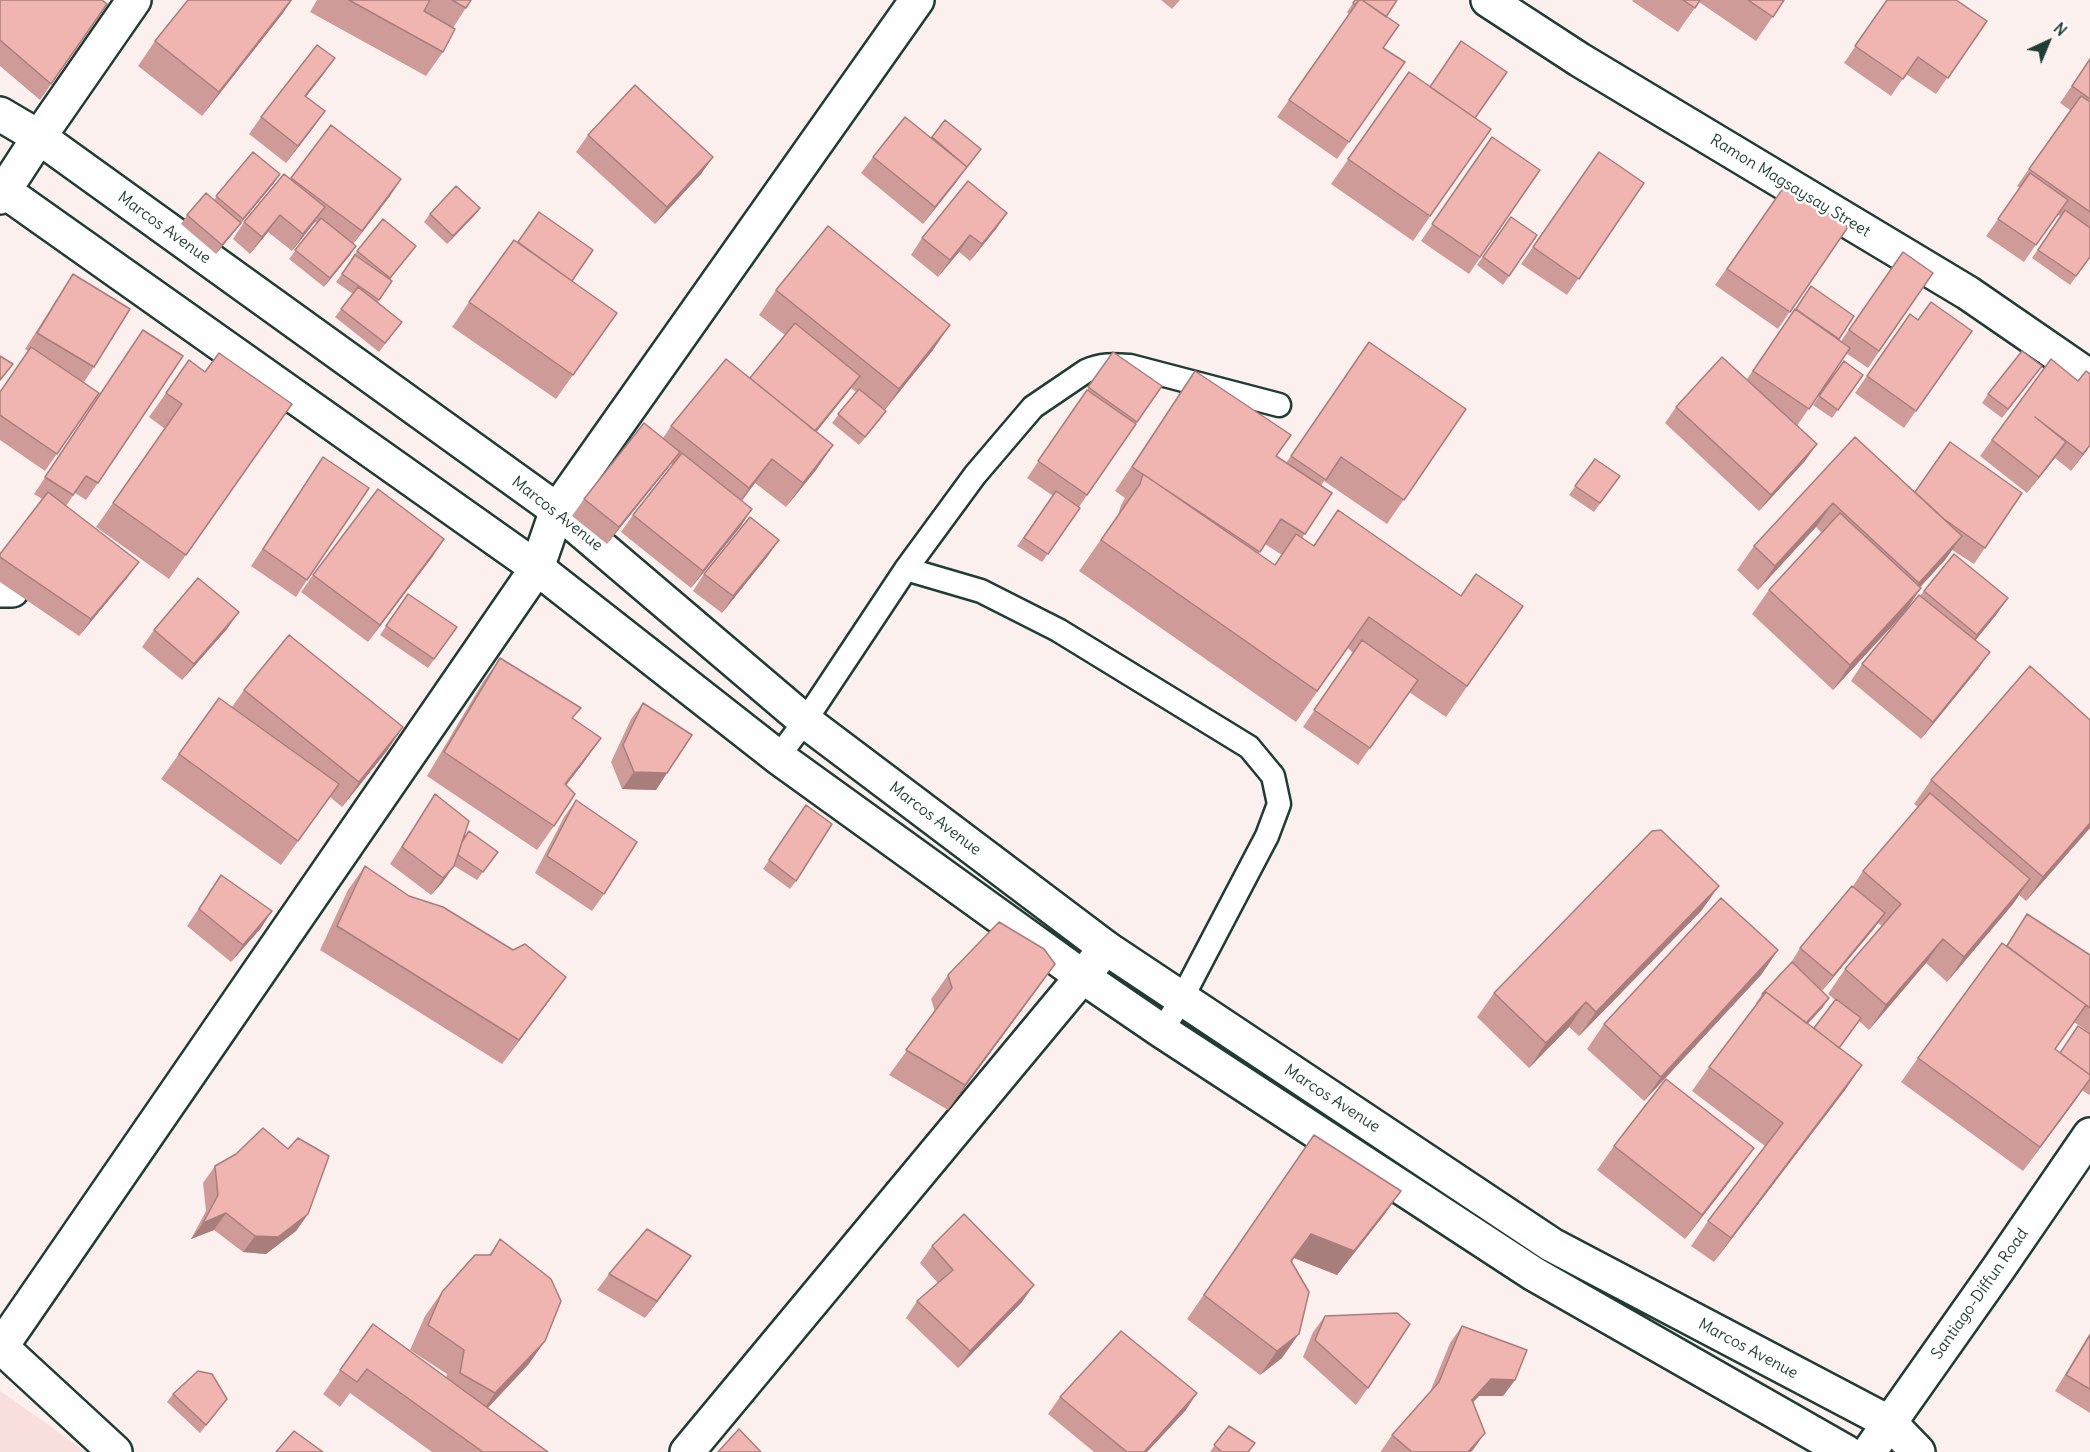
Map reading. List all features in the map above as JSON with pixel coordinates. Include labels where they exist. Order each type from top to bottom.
[{"type":"main road","points":[[134,0],[1,192],[537,568],[778,757],[1162,1031],[1534,1274],[1846,1452]]},
{"type":"main road","points":[[115,1452],[0,1347],[537,568],[557,510],[917,0]]},
{"type":"main road","name":"Ramon Magsaysay Street","points":[[1488,0],[1580,60],[1968,293],[2090,377]]},
{"type":"main road","name":"Marcos Avenue","points":[[0,114],[39,137],[557,510],[805,721],[1106,948],[1552,1245],[1890,1423],[1918,1452]]},
{"type":"main road","points":[[687,1452],[1106,948]]},
{"type":"main road","name":"Santiago-Diffun Road","points":[[1869,1452],[2090,1134]]},
{"type":"lane","points":[[778,757],[805,721],[906,569],[975,476],[1033,407],[1095,367],[1110,364],[1130,366],[1279,405]]},
{"type":"lane","points":[[906,569],[981,591],[1058,630],[1249,747],[1273,776],[1279,804],[1267,836],[1181,1000],[1162,1031]]},
{"type":"shaded area","points":[[0,1391],[9,1397],[86,1452],[0,1452]]},
{"type":"building","points":[[0,0],[102,0],[107,4],[51,84],[0,40]]},
{"type":"building","points":[[188,0],[291,0],[219,92],[155,41]]},
{"type":"building","points":[[349,0],[430,0],[424,11],[455,29],[443,52]]},
{"type":"building","points":[[452,0],[471,0],[466,8]]},
{"type":"building","points":[[1359,0],[1399,25],[1383,48],[1405,62],[1349,142],[1289,100]]},
{"type":"building","points":[[1362,0],[1397,0],[1386,17]]},
{"type":"building","points":[[1683,0],[1700,0],[1695,8]]},
{"type":"building","points":[[1748,0],[1784,0],[1773,17]]},
{"type":"building","points":[[1887,0],[1956,0],[1987,21],[1948,78],[1918,57],[1903,79],[1855,46]]},
{"type":"building","points":[[1461,41],[1507,72],[1475,118],[1430,87]]},
{"type":"building","points":[[317,45],[335,58],[305,96],[325,111],[298,146],[261,117]]},
{"type":"building","points":[[2090,59],[2090,99],[2072,86]]},
{"type":"building","points":[[1409,72],[1491,129],[1430,216],[1348,159]]},
{"type":"building","points":[[635,85],[713,157],[667,207],[588,135]]},
{"type":"building","points":[[2081,96],[2090,102],[2090,212],[2029,169]]},
{"type":"building","points":[[905,117],[967,167],[935,207],[873,157]]},
{"type":"building","points":[[945,120],[981,149],[967,167],[932,137]]},
{"type":"building","points":[[331,125],[401,179],[362,231],[291,178]]},
{"type":"building","points":[[1492,137],[1540,170],[1480,257],[1432,224]]},
{"type":"building","points":[[253,152],[280,174],[243,219],[216,196]]},
{"type":"building","points":[[1599,152],[1644,183],[1579,279],[1533,247]]},
{"type":"building","points":[[2030,173],[2068,200],[2036,245],[1998,219]]},
{"type":"building","points":[[284,174],[325,207],[303,234],[280,215],[262,237],[244,222]]},
{"type":"building","points":[[968,181],[1007,213],[982,244],[970,235],[950,260],[922,238]]},
{"type":"building","points":[[1786,184],[1848,227],[1790,312],[1727,269]]},
{"type":"building","points":[[456,186],[480,208],[453,236],[430,214]]},
{"type":"building","points":[[206,193],[241,223],[222,245],[187,215]]},
{"type":"building","points":[[2065,210],[2090,228],[2090,257],[2076,276],[2038,250]]},
{"type":"building","points":[[539,212],[593,250],[572,281],[518,242]]},
{"type":"building","points":[[1511,217],[1537,235],[1509,276],[1483,257]]},
{"type":"building","points":[[321,218],[356,246],[330,278],[295,250]]},
{"type":"building","points":[[383,219],[416,246],[390,278],[357,251]]},
{"type":"building","points":[[828,226],[950,325],[899,389],[776,290]]},
{"type":"building","points":[[514,240],[617,313],[573,375],[469,302]]},
{"type":"building","points":[[1903,252],[1933,273],[1879,351],[1849,330]]},
{"type":"building","points":[[355,255],[392,281],[379,300],[342,274]]},
{"type":"building","points":[[73,274],[130,309],[94,367],[37,333]]},
{"type":"building","points":[[1811,286],[1854,316],[1839,339],[1796,309]]},
{"type":"building","points":[[358,287],[402,322],[385,343],[341,309]]},
{"type":"building","points":[[1931,302],[1972,331],[1916,411],[1867,376],[1910,314],[1918,320]]},
{"type":"building","points":[[1795,309],[1850,348],[1809,409],[1753,371]]},
{"type":"building","points":[[795,323],[860,376],[815,431],[750,378]]},
{"type":"building","points":[[143,330],[183,356],[98,483],[86,476],[73,495],[45,477]]},
{"type":"building","points":[[1369,342],[1466,409],[1404,500],[1341,457],[1326,480],[1291,456]]},
{"type":"building","points":[[31,347],[99,393],[57,454],[0,415],[0,392]]},
{"type":"building","points":[[2022,351],[2042,366],[2008,409],[1988,394]]},
{"type":"building","points":[[1113,352],[1162,386],[1137,422],[1088,387]]},
{"type":"building","points":[[219,353],[292,404],[186,555],[113,503],[182,404],[166,393],[189,360],[205,372]]},
{"type":"building","points":[[0,356],[13,364],[0,380]]},
{"type":"building","points":[[1722,357],[1817,444],[1771,495],[1676,407]]},
{"type":"building","points":[[726,359],[833,445],[803,483],[772,459],[749,488],[671,426]]},
{"type":"building","points":[[2051,359],[2078,381],[2086,371],[2090,374],[2090,445],[2083,454],[2035,417],[2066,442],[2039,477],[1992,440]]},
{"type":"building","points":[[1844,361],[1863,375],[1838,410],[1819,396]]},
{"type":"building","points":[[1195,371],[1291,435],[1276,456],[1332,493],[1305,534],[1281,519],[1260,552],[1132,467]]},
{"type":"building","points":[[859,389],[886,411],[865,437],[838,414]]},
{"type":"building","points":[[1087,390],[1136,424],[1087,495],[1038,461]]},
{"type":"building","points":[[644,423],[680,452],[619,527],[584,499]]},
{"type":"building","points":[[1855,437],[1962,536],[1919,583],[1833,503],[1775,566],[1754,546]]},
{"type":"building","points":[[1950,442],[2022,493],[1985,548],[1944,519],[1915,492]]},
{"type":"building","points":[[682,453],[752,509],[703,571],[633,515]]},
{"type":"building","points":[[323,457],[369,488],[307,580],[263,549]]},
{"type":"building","points":[[1595,459],[1620,476],[1600,503],[1575,486]]},
{"type":"building","points":[[1143,474],[1275,565],[1296,534],[1314,546],[1338,510],[1461,596],[1476,574],[1523,606],[1467,686],[1369,617],[1317,691],[1101,540],[1140,484]]},
{"type":"building","points":[[378,489],[444,539],[380,625],[313,575]]},
{"type":"building","points":[[1056,491],[1080,508],[1048,554],[1024,538]]},
{"type":"building","points":[[48,492],[139,562],[91,619],[0,557]]},
{"type":"building","points":[[1840,513],[1921,588],[1850,665],[1769,590]]},
{"type":"building","points":[[750,517],[779,540],[733,596],[704,574]]},
{"type":"building","points":[[1954,554],[2008,598],[1977,635],[1924,591]]},
{"type":"building","points":[[198,578],[239,612],[194,664],[154,630]]},
{"type":"building","points":[[408,594],[457,627],[434,659],[386,626]]},
{"type":"building","points":[[1919,595],[1990,652],[1933,722],[1862,664]]},
{"type":"building","points":[[289,635],[403,727],[359,782],[244,690]]},
{"type":"building","points":[[1362,640],[1418,680],[1370,748],[1314,710]]},
{"type":"building","points":[[500,658],[581,708],[572,718],[601,738],[565,784],[575,794],[554,826],[444,752]]},
{"type":"building","points":[[2030,666],[2090,720],[2090,823],[2043,877],[1931,780]]},
{"type":"building","points":[[219,698],[339,784],[298,841],[179,754]]},
{"type":"building","points":[[643,703],[692,735],[667,773],[634,772],[623,745]]},
{"type":"building","points":[[1930,793],[2030,879],[1964,957],[1943,939],[1886,1005],[1845,969],[1901,904],[1863,871]]},
{"type":"building","points":[[435,794],[469,821],[454,866],[443,878],[402,847]]},
{"type":"building","points":[[576,800],[637,842],[604,894],[547,856]]},
{"type":"building","points":[[806,805],[832,824],[796,881],[769,860]]},
{"type":"building","points":[[1661,830],[1719,886],[1596,1012],[1586,1002],[1546,1043],[1494,993],[1652,831]]},
{"type":"building","points":[[469,831],[498,852],[483,872],[458,855]]},
{"type":"building","points":[[365,866],[409,896],[443,907],[513,950],[525,944],[566,977],[519,1040],[337,926]]},
{"type":"building","points":[[221,875],[272,911],[243,945],[199,909]]},
{"type":"building","points":[[1852,886],[1885,913],[1833,976],[1800,948]]},
{"type":"building","points":[[1721,898],[1778,950],[1661,1077],[1604,1024]]},
{"type":"building","points":[[2027,914],[2090,955],[2090,1008],[2007,946]]},
{"type":"building","points":[[999,922],[1044,949],[1055,964],[965,1085],[906,1050],[952,988],[948,975]]},
{"type":"building","points":[[2002,943],[2086,1005],[2055,1049],[2090,1075],[2090,1079],[2040,1147],[1918,1058]]},
{"type":"building","points":[[1792,962],[1829,998],[1806,1023],[1766,992],[1762,994]]},
{"type":"building","points":[[1766,992],[1862,1065],[1731,1238],[1708,1221],[1783,1123],[1709,1067]]},
{"type":"building","points":[[1836,999],[1861,1018],[1839,1048],[1814,1028]]},
{"type":"building","points":[[2078,1026],[2090,1034],[2090,1075],[2060,1053]]},
{"type":"building","points":[[1666,1079],[1754,1148],[1702,1215],[1614,1146]]},
{"type":"building","points":[[263,1128],[288,1149],[298,1138],[329,1156],[308,1214],[278,1237],[255,1236],[226,1213],[203,1223],[218,1195],[215,1166],[236,1154]]},
{"type":"building","points":[[1314,1135],[1401,1191],[1354,1251],[1311,1234],[1291,1261],[1309,1292],[1299,1334],[1277,1351],[1204,1295]]},
{"type":"building","points":[[964,1214],[1034,1285],[970,1351],[917,1301],[953,1270],[932,1246]]},
{"type":"building","points":[[647,1229],[691,1256],[657,1301],[609,1274]]},
{"type":"building","points":[[500,1239],[551,1279],[561,1301],[545,1341],[495,1393],[460,1373],[464,1350],[428,1325],[442,1292],[475,1255],[491,1255]]},
{"type":"building","points":[[1397,1313],[1410,1324],[1368,1388],[1315,1340],[1325,1316]]},
{"type":"building","points":[[373,1324],[548,1452],[483,1452],[367,1369],[357,1382],[340,1370]]},
{"type":"building","points":[[1462,1326],[1527,1350],[1515,1380],[1491,1379],[1472,1400],[1485,1433],[1468,1452],[1412,1452],[1392,1435],[1439,1382]]},
{"type":"building","points":[[1121,1331],[1197,1393],[1144,1452],[1127,1452],[1060,1397]]},
{"type":"building","points":[[2090,1335],[2090,1389],[2066,1375]]},
{"type":"building","points":[[198,1371],[212,1374],[227,1399],[206,1425],[173,1394]]},
{"type":"building","points":[[1229,1426],[1255,1443],[1248,1452],[1222,1452],[1214,1445]]},
{"type":"building","points":[[739,1429],[761,1452],[718,1452]]},
{"type":"building","points":[[294,1431],[323,1452],[276,1452]]}]
